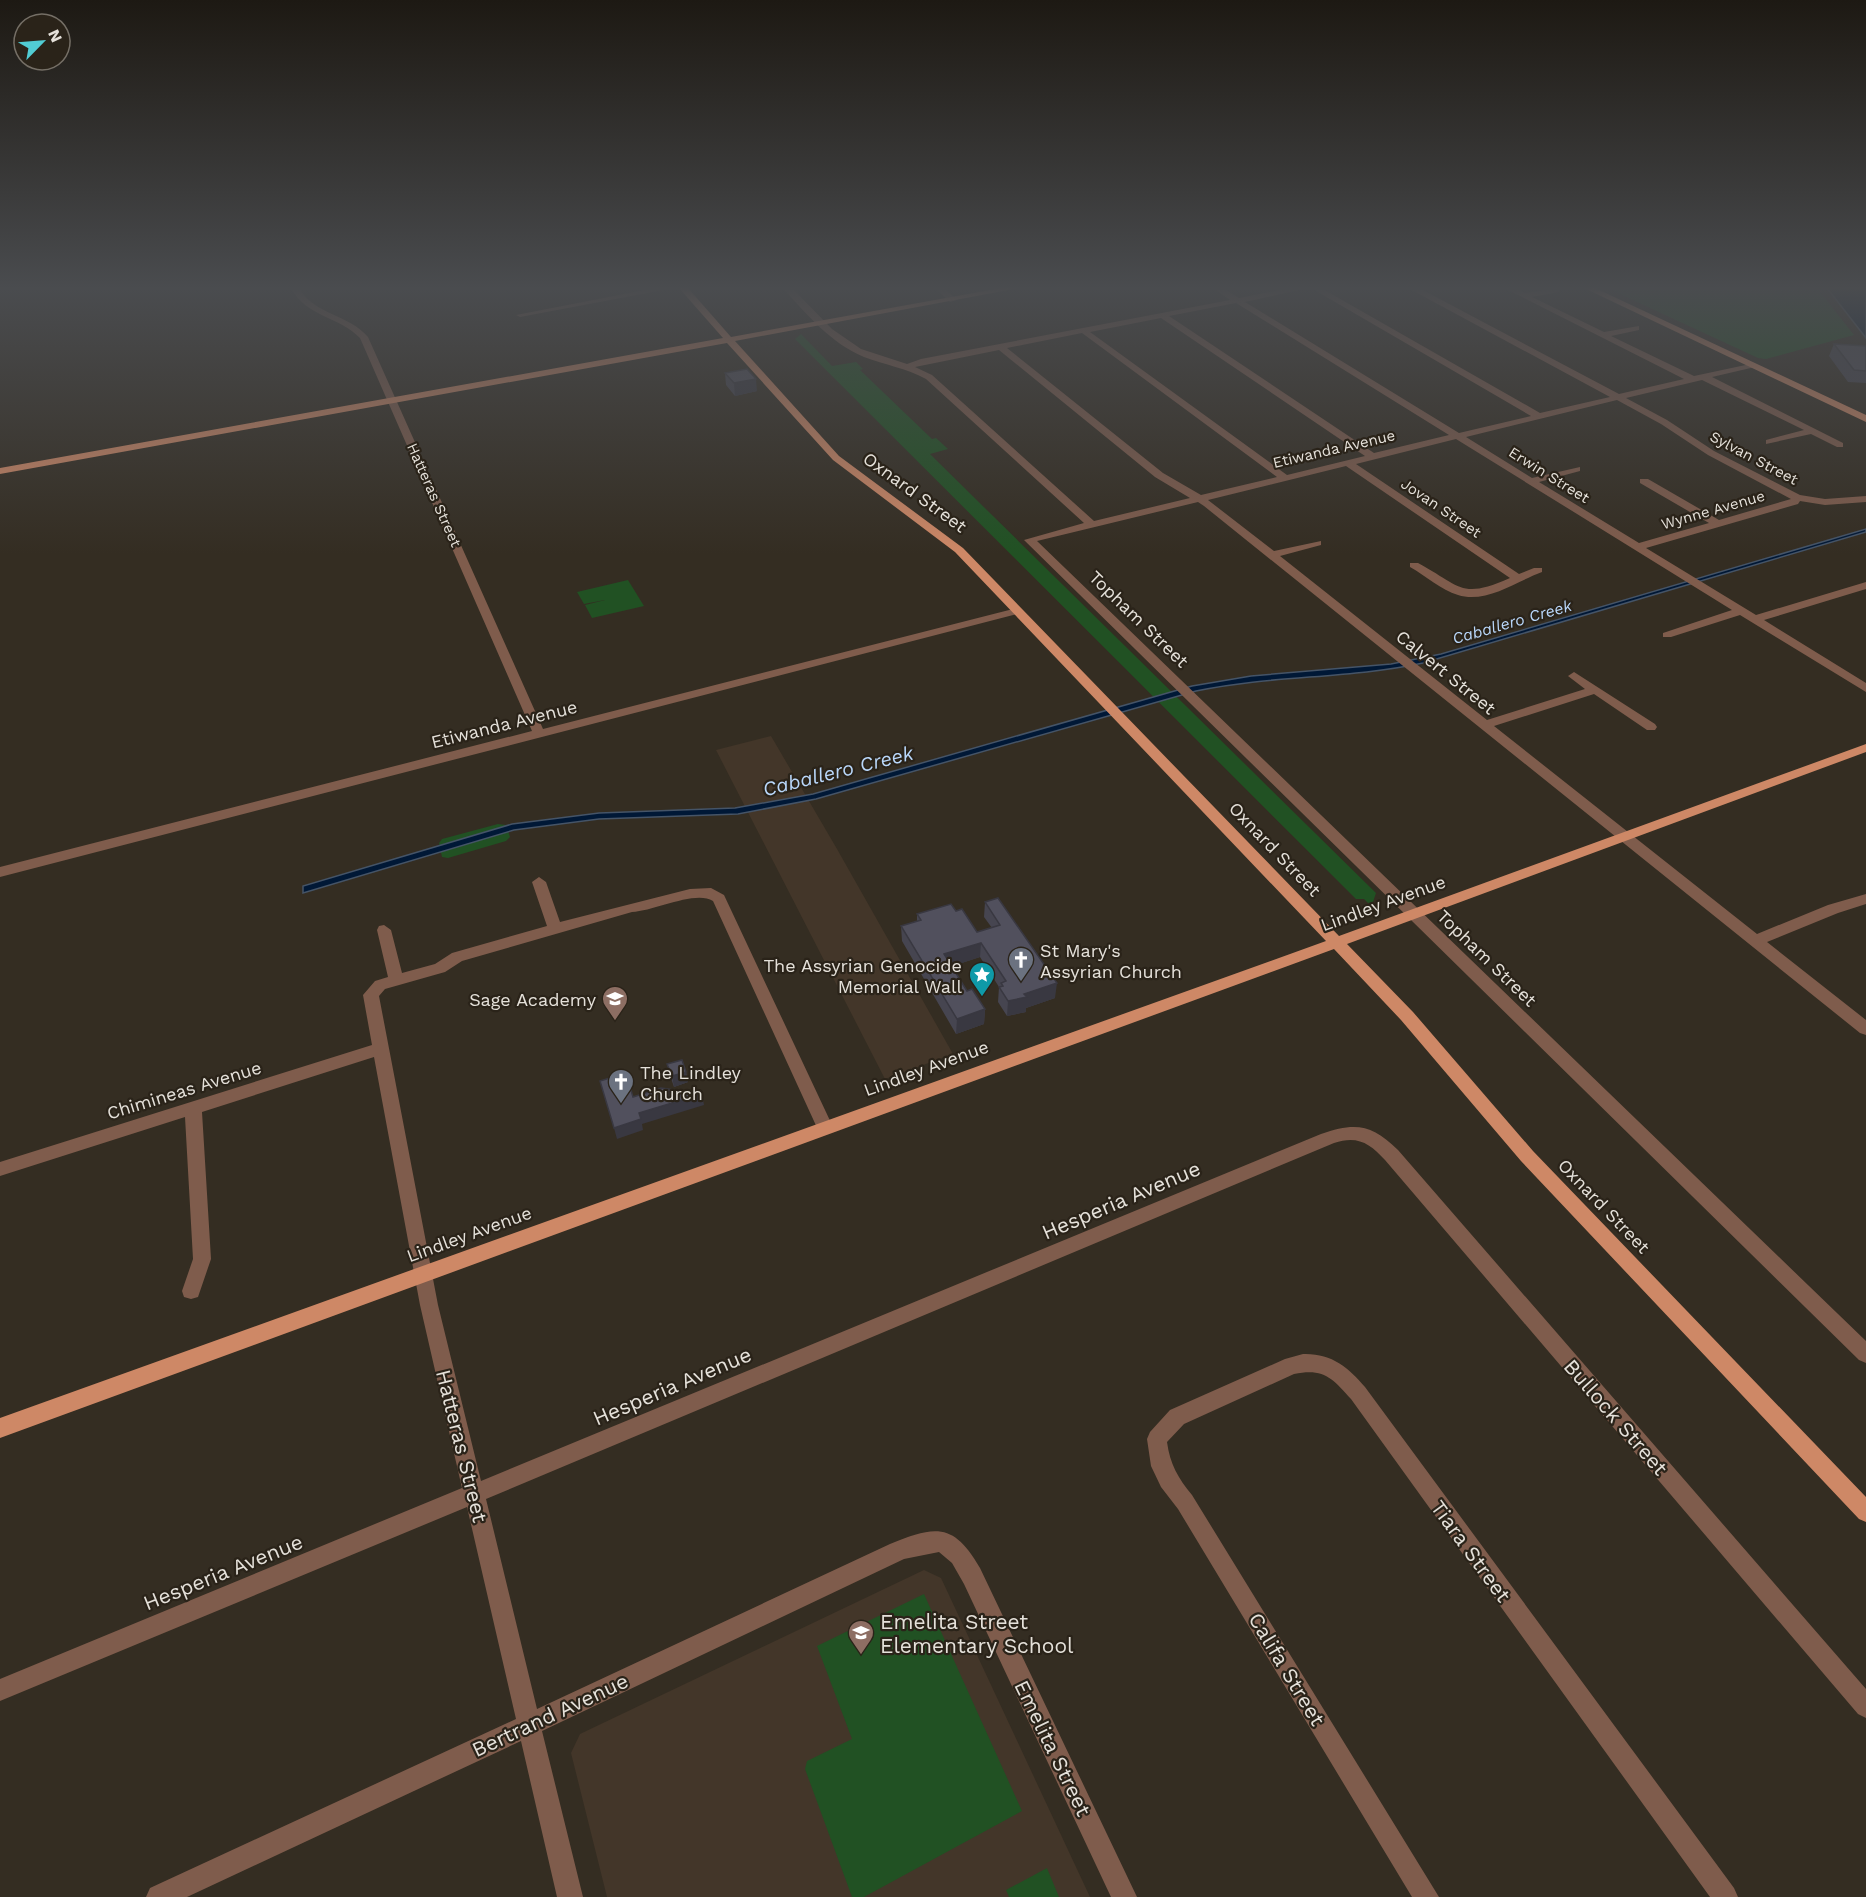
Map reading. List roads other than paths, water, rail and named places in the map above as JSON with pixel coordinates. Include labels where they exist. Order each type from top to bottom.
[{"type":"main road","points":[[0,471],[524,377]]},
{"type":"main road","name":"Oxnard Street","points":[[763,377],[831,453],[856,476],[947,539],[1017,611],[1436,1047],[1527,1156],[1866,1512]]},
{"type":"main road","points":[[1776,377],[1866,419]]},
{"type":"main road","name":"Lindley Avenue","points":[[0,1428],[1337,943],[1866,748]]},
{"type":"street","name":"Hatteras Street","points":[[381,377],[539,733]]},
{"type":"street","points":[[928,377],[1091,524]]},
{"type":"street","name":"Calvert Street","points":[[1037,377],[1159,475],[1200,498],[1866,1029]]},
{"type":"street","points":[[1146,377],[1285,478]]},
{"type":"street","points":[[1253,377],[1373,457]]},
{"type":"street","name":"Erwin Street","points":[[1361,377],[1866,688]]},
{"type":"street","points":[[1469,377],[1540,417]]},
{"type":"street","name":"Sylvan Street","points":[[1578,377],[1664,422],[1711,453],[1797,498]]},
{"type":"street","points":[[1693,377],[1840,445]]},
{"type":"street","name":"Etiwanda Avenue","points":[[1029,540],[1708,377]]},
{"type":"street","points":[[1769,442],[1813,431]]},
{"type":"street","name":"Jovan Street","points":[[1348,463],[1518,578]]},
{"type":"street","points":[[1530,481],[1577,469]]},
{"type":"street","points":[[1644,481],[1718,524]]},
{"type":"street","name":"Wynne Avenue","points":[[1637,547],[1794,502],[1797,498],[1825,502],[1866,499]]},
{"type":"street","name":"Topham Street","points":[[1029,540],[1866,1354]]},
{"type":"street","points":[[1271,555],[1317,543]]},
{"type":"street","points":[[1413,565],[1457,591],[1467,594],[1509,583],[1538,570]]},
{"type":"street","points":[[1755,619],[1866,585]]},
{"type":"street","name":"Etiwanda Avenue","points":[[0,872],[1017,611]]},
{"type":"street","points":[[1667,635],[1741,611]]},
{"type":"street","points":[[1574,676],[1651,727]]},
{"type":"street","points":[[1484,725],[1595,690]]},
{"type":"street","points":[[539,882],[555,929]]},
{"type":"street","points":[[384,930],[396,980],[440,968],[457,957],[632,907],[642,908],[698,892],[711,892],[719,898],[825,1127]]},
{"type":"street","points":[[1756,940],[1833,909],[1866,899]]},
{"type":"street","name":"Hatteras Street","points":[[396,980],[380,986],[372,992],[370,998],[422,1274],[570,1897]]},
{"type":"street","name":"Chimineas Avenue","points":[[0,1169],[380,1049]]},
{"type":"street","points":[[191,1291],[202,1259],[193,1108]]},
{"type":"street","name":"Hesperia Avenue","points":[[0,1690],[1313,1146],[1327,1138],[1348,1132],[1363,1132]]},
{"type":"street","name":"Bullock Street","points":[[1363,1132],[1381,1142],[1416,1186],[1866,1706]]},
{"type":"street","name":"Tiara Street","points":[[1157,1439],[1177,1417],[1292,1365],[1307,1361],[1323,1363],[1341,1373],[1358,1393],[1725,1897]]},
{"type":"street","name":"Califa Street","points":[[1157,1439],[1158,1462],[1169,1484],[1185,1502],[1426,1897]]},
{"type":"street","name":"Bertrand Avenue","points":[[159,1897],[861,1570],[896,1551],[918,1542],[942,1541]]},
{"type":"street","name":"Emelita Street","points":[[942,1541],[960,1555],[972,1576],[1124,1897]]},
{"type":"water","points":[[1866,529],[1866,532],[1423,663],[1367,672],[1253,682],[1196,691],[816,799],[738,814],[599,819],[514,830],[303,893],[303,886],[512,824],[599,813],[735,808],[813,794],[1192,686],[1251,676],[1391,664],[1441,654]]},
{"type":"place","name":"St Mary's Assyrian Church","points":[[1021,983]]},
{"type":"place","name":"The Assyrian Genocide Memorial Wall","points":[[982,998]]},
{"type":"place","name":"Sage Academy","points":[[615,1022]]},
{"type":"place","name":"The Lindley Church","points":[[621,1105]]},
{"type":"place","name":"Emelita Street Elementary School","points":[[861,1656]]},
{"type":"water label","name":"Caballero Creek","points":[[1512,622]]},
{"type":"water label","name":"Caballero Creek","points":[[838,771]]}]
